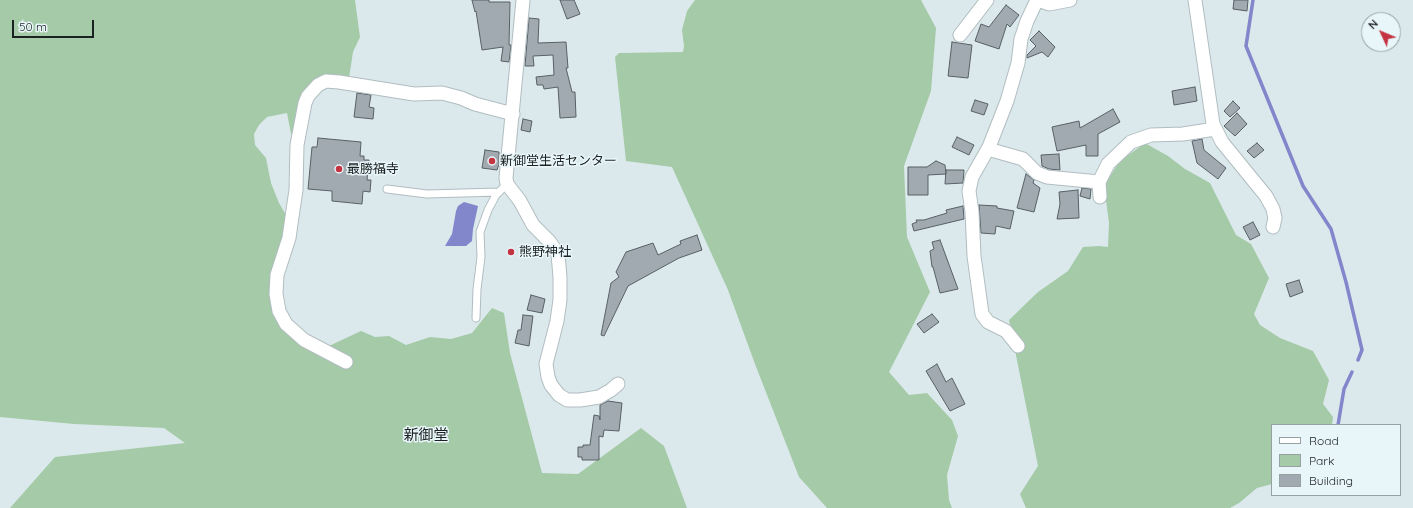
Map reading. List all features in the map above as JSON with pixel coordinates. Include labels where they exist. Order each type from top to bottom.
[{"type":"street","points":[[523,0],[513,114],[506,178],[503,188],[520,201],[533,224],[549,241],[558,254],[560,300],[557,321],[546,364],[548,377],[551,385],[559,395],[567,400],[580,400],[599,397],[618,384]]},
{"type":"street","points":[[960,35],[987,0]]},
{"type":"street","points":[[1018,346],[1006,331],[988,322],[982,314],[974,256],[972,212],[969,191],[972,177],[988,149],[1007,101],[1018,63],[1021,39],[1027,21],[1038,0],[1049,4],[1070,0]]},
{"type":"street","points":[[1195,0],[1214,129],[1222,142],[1266,196],[1273,209],[1275,218],[1273,227]]},
{"type":"street","points":[[346,362],[304,340],[286,324],[279,311],[276,294],[277,275],[288,238],[293,210],[296,190],[297,145],[305,103],[308,96],[318,85],[326,82],[340,82],[414,94],[442,93],[513,114]]},
{"type":"street","points":[[1100,197],[1099,182],[1108,164],[1131,142],[1151,135],[1183,134],[1214,129]]},
{"type":"street","points":[[988,149],[1023,159],[1037,173],[1047,177],[1099,182]]},
{"type":"lane","points":[[387,189],[427,194],[503,188]]},
{"type":"lane","points":[[476,318],[477,289],[481,257],[480,232],[488,210],[496,195],[503,188]]},
{"type":"green space","points":[[0,0],[355,0],[360,37],[353,52],[349,78],[322,78],[294,132],[291,134],[287,113],[267,117],[259,125],[254,134],[255,145],[266,158],[271,183],[279,203],[297,234],[286,240],[272,299],[314,353],[361,331],[375,337],[389,336],[406,345],[430,337],[451,339],[472,333],[492,308],[504,313],[510,353],[542,473],[578,474],[641,428],[664,446],[687,508],[10,508],[55,457],[185,443],[164,428],[74,424],[0,417]]},
{"type":"green space","points":[[695,0],[921,0],[936,28],[931,91],[904,166],[907,237],[930,292],[889,372],[909,395],[927,393],[952,420],[958,436],[947,475],[949,500],[952,508],[827,508],[799,477],[728,290],[672,167],[626,161],[615,57],[619,53],[683,52],[684,46],[682,30],[687,11]]},
{"type":"green space","points":[[1145,143],[1210,183],[1236,235],[1251,244],[1269,278],[1254,314],[1260,325],[1280,338],[1313,351],[1329,380],[1323,404],[1333,417],[1332,424],[1271,424],[1271,484],[1257,488],[1239,503],[1230,508],[1026,508],[1020,494],[1038,466],[1009,320],[1038,292],[1068,271],[1083,247],[1108,247],[1109,223],[1104,185],[1120,161]]},
{"type":"water","points":[[464,202],[478,206],[472,241],[466,246],[445,246],[452,234],[458,206]]},
{"type":"building","points":[[472,0],[510,2],[509,45],[511,45],[509,62],[501,61],[503,47],[482,50],[476,11],[475,12]]},
{"type":"building","points":[[560,0],[574,0],[580,14],[567,19]]},
{"type":"building","points":[[1234,0],[1248,0],[1247,11],[1233,9]]},
{"type":"building","points":[[1006,5],[1019,15],[1010,27],[1007,24],[999,49],[975,41],[981,24],[989,27]]},
{"type":"building","points":[[529,18],[539,19],[538,43],[566,42],[568,68],[566,68],[572,92],[575,92],[576,117],[560,118],[558,87],[544,89],[543,85],[537,85],[536,77],[554,75],[553,55],[533,56],[534,66],[525,66]]},
{"type":"building","points":[[1039,31],[1055,47],[1048,57],[1042,52],[1027,58],[1027,55],[1036,46],[1030,40]]},
{"type":"building","points":[[952,42],[972,45],[968,78],[948,76]]},
{"type":"building","points":[[1195,87],[1197,101],[1174,105],[1172,91]]},
{"type":"building","points":[[357,93],[371,95],[369,107],[374,108],[373,119],[354,117]]},
{"type":"building","points":[[975,100],[988,104],[984,115],[971,111]]},
{"type":"building","points":[[1233,101],[1240,108],[1230,117],[1224,111]]},
{"type":"building","points":[[1113,109],[1120,122],[1098,134],[1098,156],[1086,156],[1086,145],[1057,151],[1052,127],[1079,121],[1080,128]]},
{"type":"building","points":[[1237,113],[1247,124],[1235,136],[1224,126]]},
{"type":"building","points":[[523,119],[532,121],[530,132],[521,130]]},
{"type":"building","points":[[957,137],[974,145],[969,155],[952,147]]},
{"type":"building","name":"最勝福寺","points":[[318,138],[361,142],[360,156],[364,156],[364,160],[369,160],[367,180],[371,180],[370,192],[363,191],[362,204],[332,201],[332,191],[308,189],[312,147],[317,147]]},
{"type":"building","points":[[1202,139],[1204,150],[1226,168],[1218,179],[1197,163],[1192,141]]},
{"type":"building","points":[[1257,143],[1264,150],[1254,158],[1247,151]]},
{"type":"building","name":"新御堂生活センター","points":[[485,150],[499,152],[499,164],[497,170],[482,168]]},
{"type":"building","points":[[1059,154],[1060,170],[1049,169],[1042,166],[1041,155]]},
{"type":"building","points":[[936,161],[945,165],[946,174],[928,175],[928,195],[908,195],[908,167],[927,167]]},
{"type":"building","points":[[946,170],[964,170],[963,183],[945,184]]},
{"type":"building","points":[[1026,174],[1034,180],[1033,183],[1040,188],[1034,212],[1017,208]]},
{"type":"building","points":[[1082,188],[1091,189],[1090,199],[1080,196]]},
{"type":"building","points":[[1078,190],[1079,218],[1057,219],[1060,204],[1059,192]]},
{"type":"building","points":[[979,205],[997,206],[997,208],[1014,211],[1010,229],[996,226],[995,234],[981,233]]},
{"type":"building","points":[[963,206],[964,219],[914,231],[912,224],[917,222],[916,220],[924,220],[947,213],[946,210]]},
{"type":"building","points":[[1253,222],[1260,235],[1250,240],[1243,227]]},
{"type":"building","points":[[697,235],[702,250],[679,258],[628,286],[604,336],[601,335],[611,283],[619,277],[616,272],[626,252],[653,243],[658,255],[681,244],[680,241]]},
{"type":"building","points":[[940,240],[958,289],[940,293],[932,267],[930,251],[934,249],[932,242]]},
{"type":"building","points":[[1299,280],[1303,292],[1290,297],[1286,284]]},
{"type":"building","points":[[531,295],[545,299],[542,313],[527,310]]},
{"type":"building","points":[[932,314],[939,322],[924,333],[917,324]]},
{"type":"building","points":[[523,315],[533,316],[529,346],[515,343],[518,330],[521,330]]},
{"type":"building","points":[[937,364],[946,382],[952,378],[965,404],[950,411],[926,371]]},
{"type":"building","points":[[608,401],[622,403],[619,431],[604,430],[603,437],[599,436],[599,460],[582,460],[582,457],[578,457],[578,447],[590,445],[594,415],[599,416],[600,420],[600,405]]},
{"type":"waterway","points":[[1253,0],[1246,46],[1303,186],[1331,229],[1346,282],[1362,350],[1358,360]]},
{"type":"waterway","points":[[1338,424],[1344,389],[1352,372]]},
{"type":"place","name":"新御堂生活センター","points":[[492,161]]},
{"type":"place","name":"最勝福寺","points":[[339,169]]},
{"type":"place","name":"熊野神社","points":[[511,252]]},
{"type":"district","name":"新御堂","points":[[426,435]]}]
